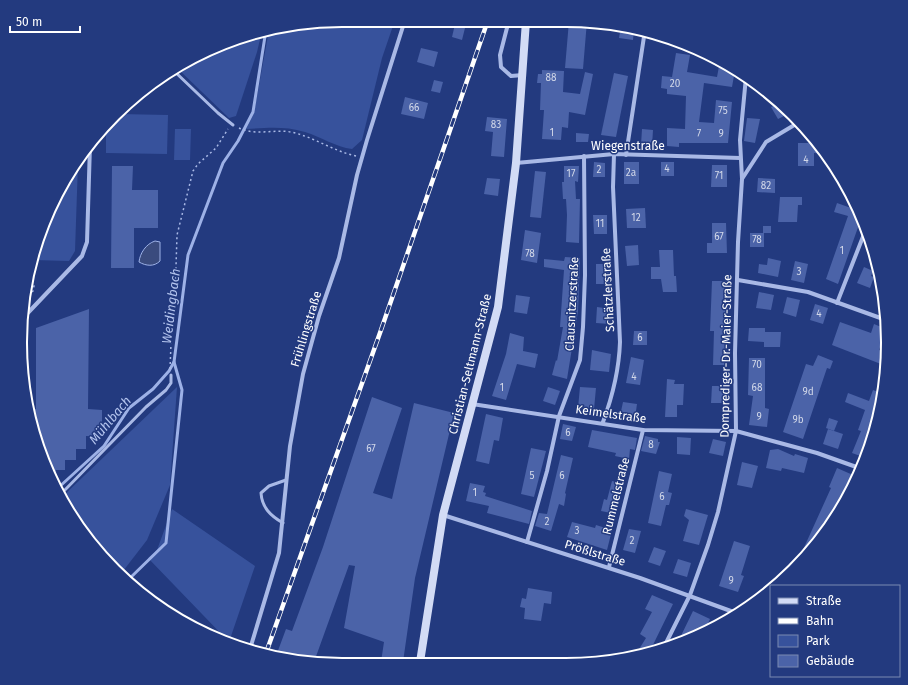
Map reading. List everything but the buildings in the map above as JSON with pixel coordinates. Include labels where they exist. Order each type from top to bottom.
[{"type":"main road","name":"Christian-Seltmann-Straße","points":[[421,658],[444,515],[498,307],[516,163],[526,27]]},
{"type":"street","name":"Frühlingstraße","points":[[251,644],[279,553],[286,480],[303,374],[339,258],[362,156],[403,27]]},
{"type":"street","points":[[507,27],[500,55],[501,68],[511,76],[523,75]]},
{"type":"street","points":[[626,155],[644,37]]},
{"type":"street","name":"Domprediger-Dr.-Maier-Straße","points":[[667,641],[690,595],[718,512],[736,431],[735,360],[742,179],[740,140],[745,83]]},
{"type":"street","points":[[742,179],[766,142],[795,125]]},
{"type":"street","points":[[29,312],[82,256],[87,242],[90,153]]},
{"type":"street","name":"Wiegenstraße","points":[[516,163],[614,154],[740,158]]},
{"type":"street","name":"Schätzlerstraße","points":[[603,422],[614,390],[620,355],[613,187],[614,154]]},
{"type":"street","name":"Clausnitzerstraße","points":[[528,542],[547,471],[558,416],[580,360],[583,327],[584,156]]},
{"type":"street","points":[[837,303],[863,237]]},
{"type":"street","points":[[738,280],[808,292],[880,318]]},
{"type":"street","name":"Keimelstraße","points":[[472,404],[603,422],[643,430],[736,431],[817,454],[855,467]]},
{"type":"street","name":"Rummelstraße","points":[[609,567],[643,430]]},
{"type":"street","name":"Prößlstraße","points":[[444,515],[609,567],[731,611]]},
{"type":"lane","points":[[177,74],[218,113],[233,125]]},
{"type":"lane","points":[[64,491],[146,408],[166,390],[171,382],[171,375]]},
{"type":"lane","points":[[283,523],[272,516],[262,502],[261,493],[269,486],[286,480]]},
{"type":"path","points":[[168,366],[175,299],[177,235],[190,178],[198,164],[216,148],[228,128],[233,125]]},
{"type":"path","points":[[239,128],[248,132],[291,132],[307,137],[343,153],[362,156]]},
{"type":"green space","points":[[393,27],[382,58],[362,140],[352,149],[297,130],[276,128],[246,129],[254,113],[268,36],[281,33],[322,28]]},
{"type":"green space","points":[[260,38],[236,116],[229,118],[181,72],[222,51]]},
{"type":"green space","points":[[124,114],[168,115],[167,154],[106,153],[106,133]]},
{"type":"green space","points":[[175,129],[191,129],[190,160],[174,160]]},
{"type":"green space","points":[[78,171],[75,251],[69,261],[38,260],[51,222]]},
{"type":"green space","points":[[177,387],[170,485],[147,540],[124,570],[92,535],[66,493]]},
{"type":"green space","points":[[172,509],[255,566],[231,637],[221,633],[148,558],[157,550]]},
{"type":"shaded area","points":[[155,241],[160,242],[160,261],[150,265],[139,262],[144,249]]},
{"type":"waterway","name":"Weidingbach","points":[[131,577],[166,543],[182,390],[174,362],[188,255],[223,163],[238,141],[253,112],[265,37]]},
{"type":"waterway","name":"Mühlbach","points":[[61,485],[104,446],[129,408],[153,389],[169,371],[174,362]]},
{"type":"railway","points":[[268,649],[381,330],[486,27]]}]
